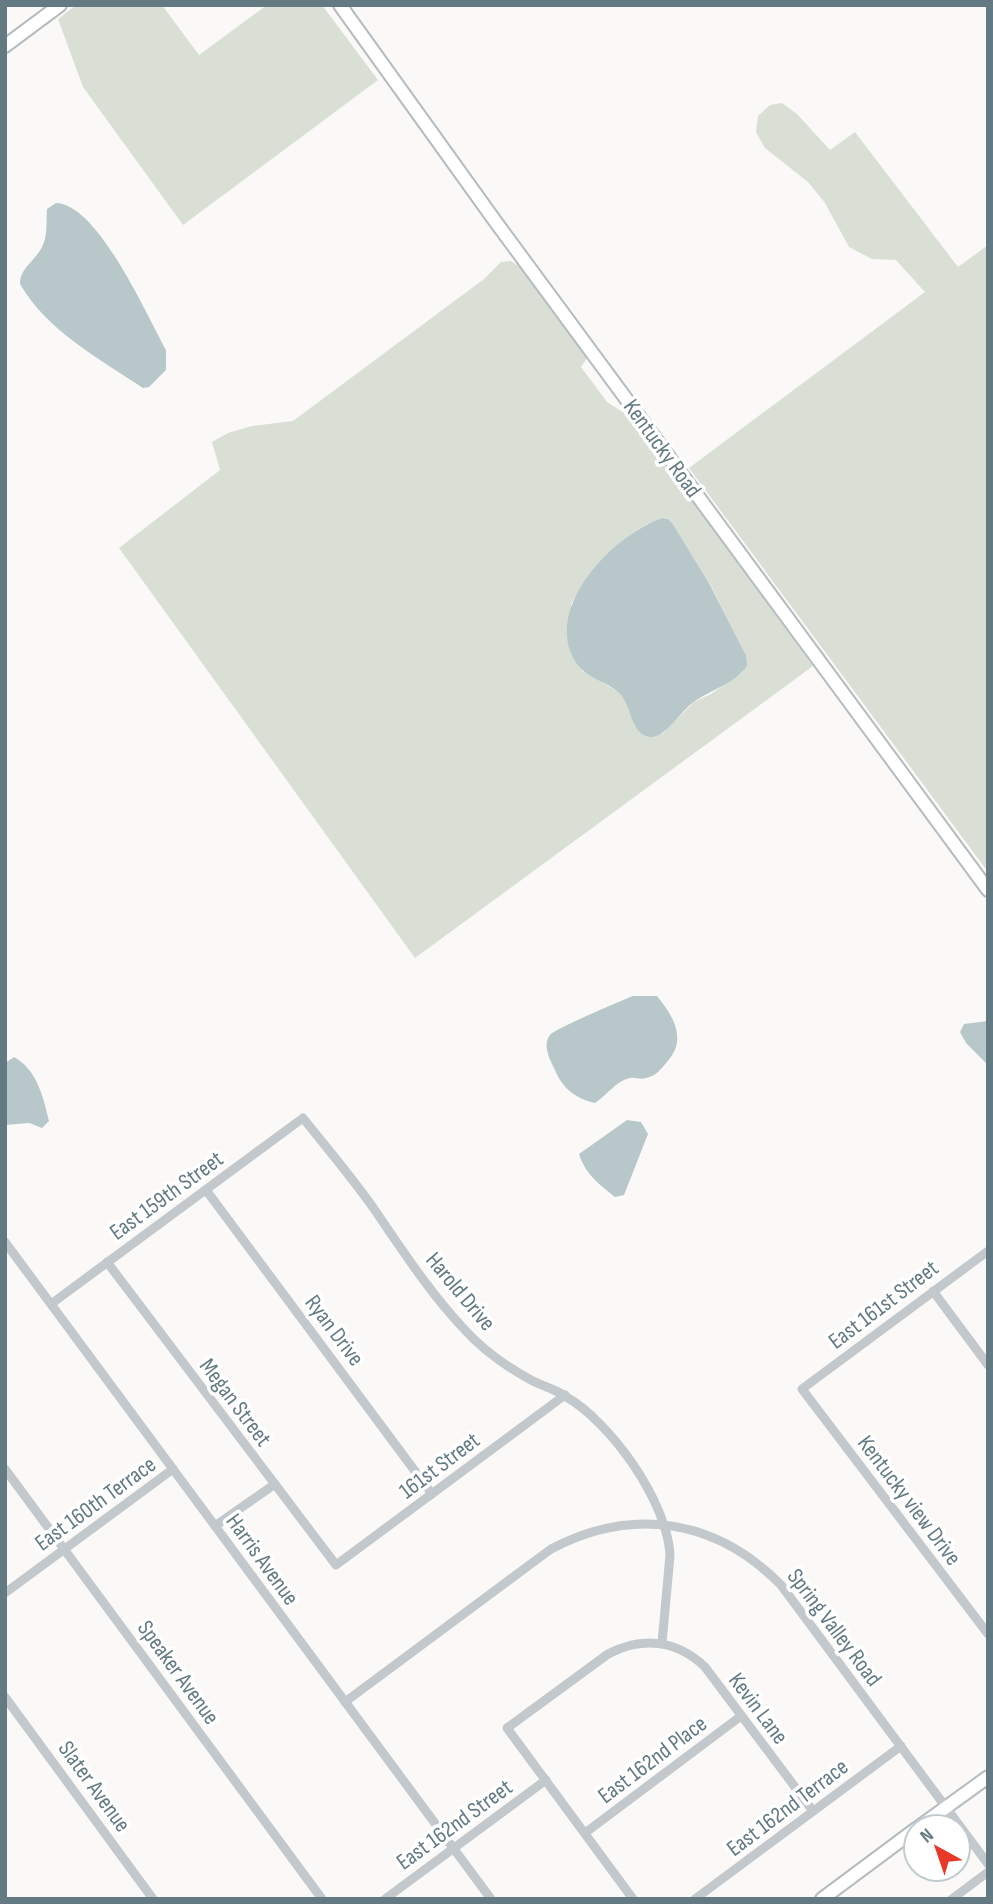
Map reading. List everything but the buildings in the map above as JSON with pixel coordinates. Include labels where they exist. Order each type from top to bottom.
[{"type":"street","name":"Kentucky Road","points":[[340,5],[988,890]]},
{"type":"street","points":[[5,46],[58,6]]},
{"type":"street","name":"East 159th Street","points":[[51,1304],[303,1118]]},
{"type":"street","name":"Harold Drive","points":[[303,1118],[370,1203],[449,1313],[496,1358],[515,1371],[565,1395],[593,1418],[626,1455],[661,1512],[666,1525]]},
{"type":"street","name":"Ryan Drive","points":[[206,1190],[432,1494]]},
{"type":"street","name":"Harris Avenue","points":[[5,1242],[491,1899]]},
{"type":"street","name":"East 161st Street","points":[[802,1389],[988,1251]]},
{"type":"street","name":"Megan Street","points":[[107,1262],[336,1565]]},
{"type":"street","points":[[933,1292],[988,1365]]},
{"type":"street","name":"Kentucky view Drive","points":[[802,1389],[988,1634]]},
{"type":"street","name":"161st Street","points":[[336,1565],[565,1395]]},
{"type":"street","name":"Speaker Avenue","points":[[5,1469],[322,1899]]},
{"type":"street","name":"East 160th Terrace","points":[[5,1593],[173,1469]]},
{"type":"street","points":[[215,1526],[275,1484]]},
{"type":"street","name":"Spring Valley Road","points":[[345,1702],[551,1549],[607,1527],[645,1523],[696,1531],[717,1538],[742,1552],[768,1571],[781,1585],[988,1864]]},
{"type":"street","points":[[662,1643],[670,1555],[666,1525]]},
{"type":"street","name":"Kevin Lane","points":[[546,1780],[507,1728],[608,1654],[631,1644],[662,1643],[696,1659],[813,1811]]},
{"type":"street","name":"Slater Avenue","points":[[5,1697],[153,1899]]},
{"type":"street","name":"East 162nd Place","points":[[585,1833],[741,1716]]},
{"type":"street","name":"East 162nd Terrace","points":[[695,1899],[901,1746]]},
{"type":"street","points":[[938,1813],[988,1777]]},
{"type":"street","points":[[546,1780],[633,1899]]},
{"type":"street","name":"East 162nd Street","points":[[385,1899],[546,1780]]},
{"type":"street","points":[[822,1899],[902,1840]]},
{"type":"street","points":[[952,1899],[988,1872]]},
{"type":"shaded area","points":[[76,5],[162,5],[199,55],[267,5],[322,5],[378,80],[183,225],[83,87],[58,19]]},
{"type":"shaded area","points":[[782,103],[797,114],[830,150],[855,132],[958,267],[988,245],[988,872],[689,468],[925,292],[896,260],[872,259],[849,247],[825,203],[808,182],[765,148],[756,132],[758,116],[770,105]]},
{"type":"shaded area","points":[[56,203],[72,208],[104,241],[120,264],[166,350],[166,370],[149,387],[143,388],[59,330],[31,301],[20,284],[22,274],[44,243],[47,209]]},
{"type":"shaded area","points":[[511,261],[524,270],[588,357],[581,367],[607,402],[632,418],[813,666],[415,958],[119,548],[220,470],[212,442],[228,433],[252,426],[293,421],[484,279],[501,262]],"holes":[[[662,518],[668,519],[710,584],[746,655],[743,672],[694,702],[662,734],[635,726],[619,692],[582,671],[571,604],[588,577],[621,542],[647,524]]]},
{"type":"shaded area","points":[[662,518],[673,524],[709,583],[746,655],[747,666],[728,683],[690,705],[661,734],[650,737],[635,726],[621,695],[585,673],[575,661],[568,640],[568,618],[588,575],[605,556],[643,527]]},
{"type":"shaded area","points":[[633,996],[657,996],[663,1004],[676,1028],[677,1045],[673,1053],[663,1067],[650,1077],[625,1080],[595,1103],[581,1098],[566,1087],[551,1062],[547,1048],[550,1035]]},
{"type":"shaded area","points":[[988,1021],[988,1065],[966,1043],[960,1032],[964,1024]]},
{"type":"shaded area","points":[[14,1057],[34,1076],[41,1093],[49,1121],[42,1128],[29,1123],[5,1125],[5,1063]]},
{"type":"shaded area","points":[[627,1120],[641,1122],[648,1134],[624,1195],[615,1197],[589,1173],[579,1154]]}]
